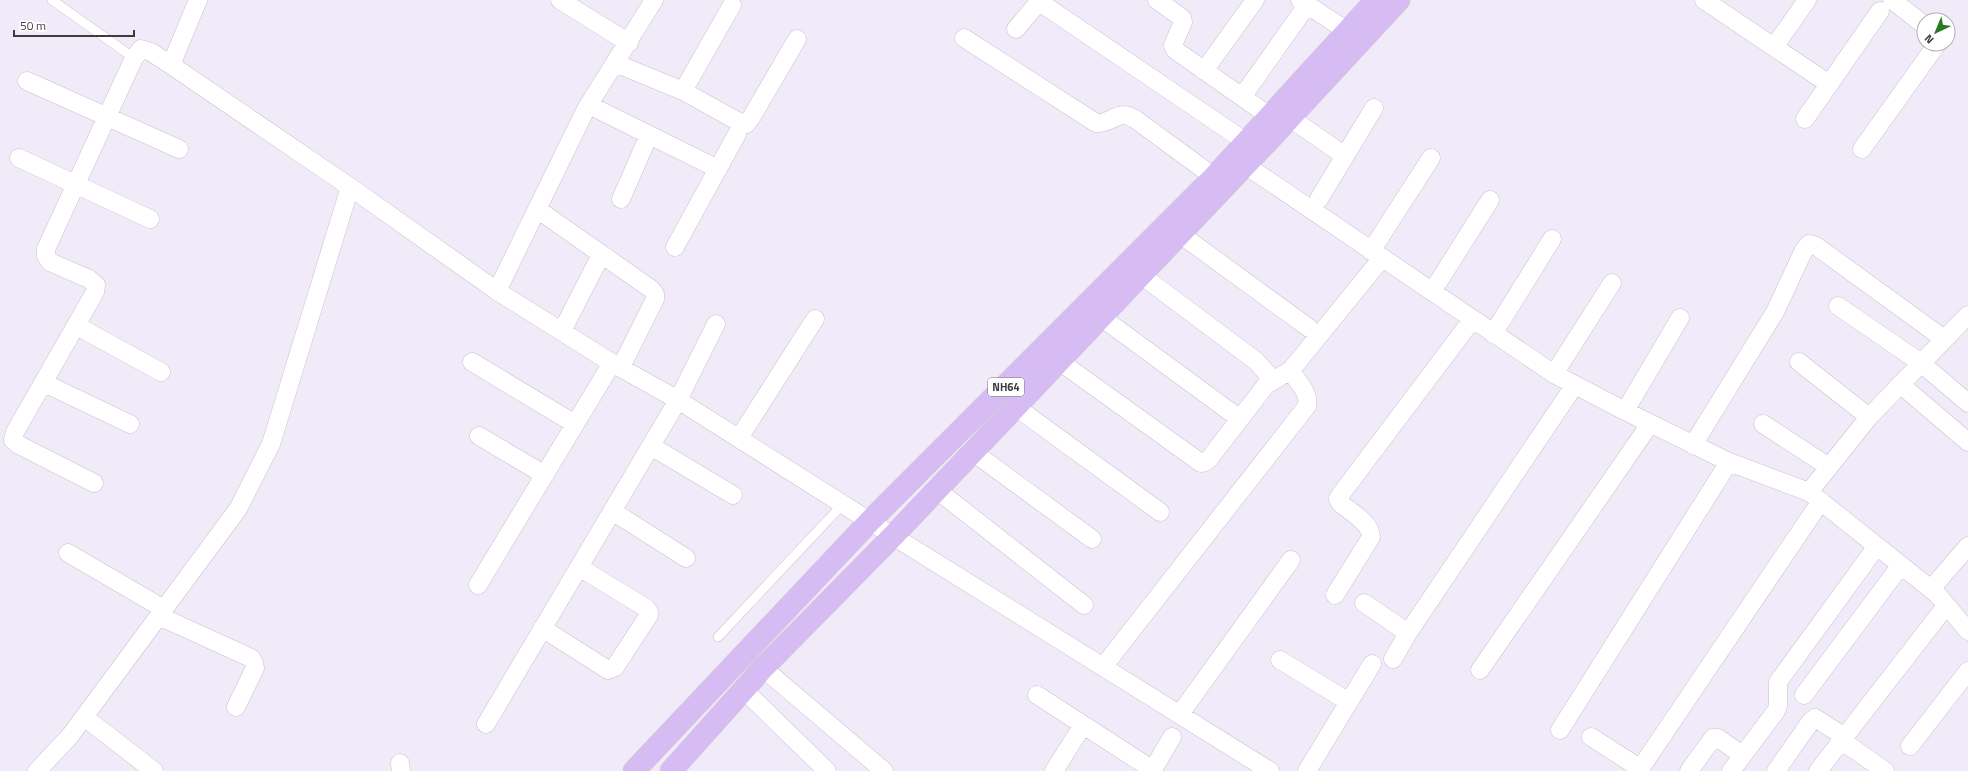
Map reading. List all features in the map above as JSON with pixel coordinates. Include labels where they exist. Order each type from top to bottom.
[{"type":"highway","name":"NH64","points":[[1280,117],[1347,31],[1376,0]]},
{"type":"highway","name":"NH64","points":[[671,771],[763,668],[893,536],[1180,234],[1241,155],[1399,0]]},
{"type":"highway","name":"NH64","points":[[634,771],[870,522],[1221,181]]},
{"type":"street","points":[[171,65],[198,0]]},
{"type":"street","points":[[560,0],[629,43]]},
{"type":"street","points":[[497,291],[589,105],[629,43],[654,0]]},
{"type":"street","points":[[1204,71],[1255,0]]},
{"type":"street","points":[[1704,0],[1829,84]]},
{"type":"street","points":[[1774,47],[1807,0]]},
{"type":"street","points":[[1165,2],[1178,14],[1183,22],[1173,45],[1175,50],[1242,98],[1280,117],[1345,156]]},
{"type":"street","points":[[1242,98],[1303,2],[1347,31]]},
{"type":"street","points":[[1016,29],[1038,3],[1044,4],[1241,155],[1376,254],[1554,374],[1574,386],[1729,462],[1815,497],[1931,589],[1968,631]]},
{"type":"street","points":[[683,91],[732,5]]},
{"type":"street","points":[[1805,119],[1886,5],[1916,21]]},
{"type":"street","points":[[964,38],[1096,123],[1103,123],[1119,115],[1127,114],[1221,181]]},
{"type":"street","points":[[615,63],[683,91],[739,122],[746,124],[751,118],[797,39]]},
{"type":"street","points":[[94,483],[19,445],[13,440],[15,432],[77,326],[95,292],[96,286],[89,279],[50,262],[46,256],[46,249],[134,58],[141,49],[151,52],[171,65],[350,187],[497,291],[616,365],[678,400],[870,522],[1270,771]]},
{"type":"street","points":[[1862,149],[1931,52]]},
{"type":"street","points":[[27,81],[179,149]]},
{"type":"street","points":[[589,105],[718,169]]},
{"type":"street","points":[[1319,199],[1374,108]]},
{"type":"street","points":[[676,247],[737,134]]},
{"type":"street","points":[[621,199],[649,135]]},
{"type":"street","points":[[19,158],[150,218]]},
{"type":"street","points":[[1059,361],[1200,463],[1205,462],[1209,459],[1266,385],[1291,370],[1376,254],[1431,158]]},
{"type":"street","points":[[37,771],[70,736],[238,509],[266,457],[350,187]]},
{"type":"street","points":[[1432,292],[1490,200]]},
{"type":"street","points":[[478,585],[575,424],[616,365],[655,299],[655,294],[651,289],[537,209]]},
{"type":"street","points":[[1180,234],[1308,328]]},
{"type":"street","points":[[1493,334],[1552,238]]},
{"type":"street","points":[[1693,445],[1775,312],[1803,252],[1809,244],[1816,246],[1944,339]]},
{"type":"street","points":[[562,331],[602,255]]},
{"type":"street","points":[[1141,275],[1256,361],[1273,380]]},
{"type":"street","points":[[1554,374],[1612,282]]},
{"type":"street","points":[[1838,306],[1921,363],[1968,403]]},
{"type":"street","points":[[1591,737],[1638,767],[1642,766],[1815,497],[1829,467],[1869,416],[1968,315]]},
{"type":"street","points":[[1101,318],[1240,419]]},
{"type":"street","points":[[1625,411],[1680,318]]},
{"type":"street","points":[[739,438],[815,319]]},
{"type":"street","points":[[1335,595],[1371,537],[1371,531],[1366,525],[1338,500],[1472,320]]},
{"type":"street","points":[[486,724],[678,400],[716,324]]},
{"type":"street","points":[[77,326],[161,372]]},
{"type":"street","points":[[472,362],[575,424]]},
{"type":"street","points":[[1799,362],[1869,416]]},
{"type":"street","points":[[1103,667],[1307,406],[1308,400],[1306,393],[1291,370]]},
{"type":"street","points":[[44,383],[130,424]]},
{"type":"street","points":[[1900,384],[1968,442]]},
{"type":"street","points":[[1393,659],[1408,633],[1574,386]]},
{"type":"street","points":[[1016,406],[1160,512]]},
{"type":"street","points":[[1480,670],[1650,424]]},
{"type":"street","points":[[1763,424],[1829,467]]},
{"type":"street","points":[[479,436],[545,475]]},
{"type":"street","points":[[651,446],[733,495]]},
{"type":"street","points":[[973,452],[1092,539]]},
{"type":"street","points":[[1560,730],[1729,462]]},
{"type":"street","points":[[937,490],[1084,605]]},
{"type":"street","points":[[612,512],[686,558]]},
{"type":"street","points":[[1731,771],[1776,711],[1778,706],[1778,682],[1877,546]]},
{"type":"street","points":[[1931,589],[1968,546]]},
{"type":"street","points":[[68,553],[161,612],[251,658],[254,663],[254,668],[236,706]]},
{"type":"street","points":[[1180,714],[1291,560]]},
{"type":"street","points":[[1804,695],[1900,565]]},
{"type":"street","points":[[542,628],[608,670],[615,667],[649,615],[650,612],[646,608],[579,567]]},
{"type":"street","points":[[1364,603],[1408,633]]},
{"type":"street","points":[[1818,771],[1946,606]]},
{"type":"street","points":[[1280,660],[1349,702]]},
{"type":"street","points":[[1307,771],[1372,664]]},
{"type":"street","points":[[763,668],[884,771]]},
{"type":"street","points":[[1910,746],[1968,671]]},
{"type":"street","points":[[744,690],[826,771]]},
{"type":"street","points":[[1037,695],[1152,770],[1172,738]]},
{"type":"street","points":[[84,717],[154,771]]},
{"type":"street","points":[[1776,771],[1811,721],[1815,718],[1885,771]]},
{"type":"street","points":[[1054,771],[1083,725]]},
{"type":"street","points":[[1689,771],[1713,738],[1718,738],[1742,755]]},
{"type":"lane","points":[[52,0],[134,58]]},
{"type":"lane","points":[[718,637],[843,504]]}]
